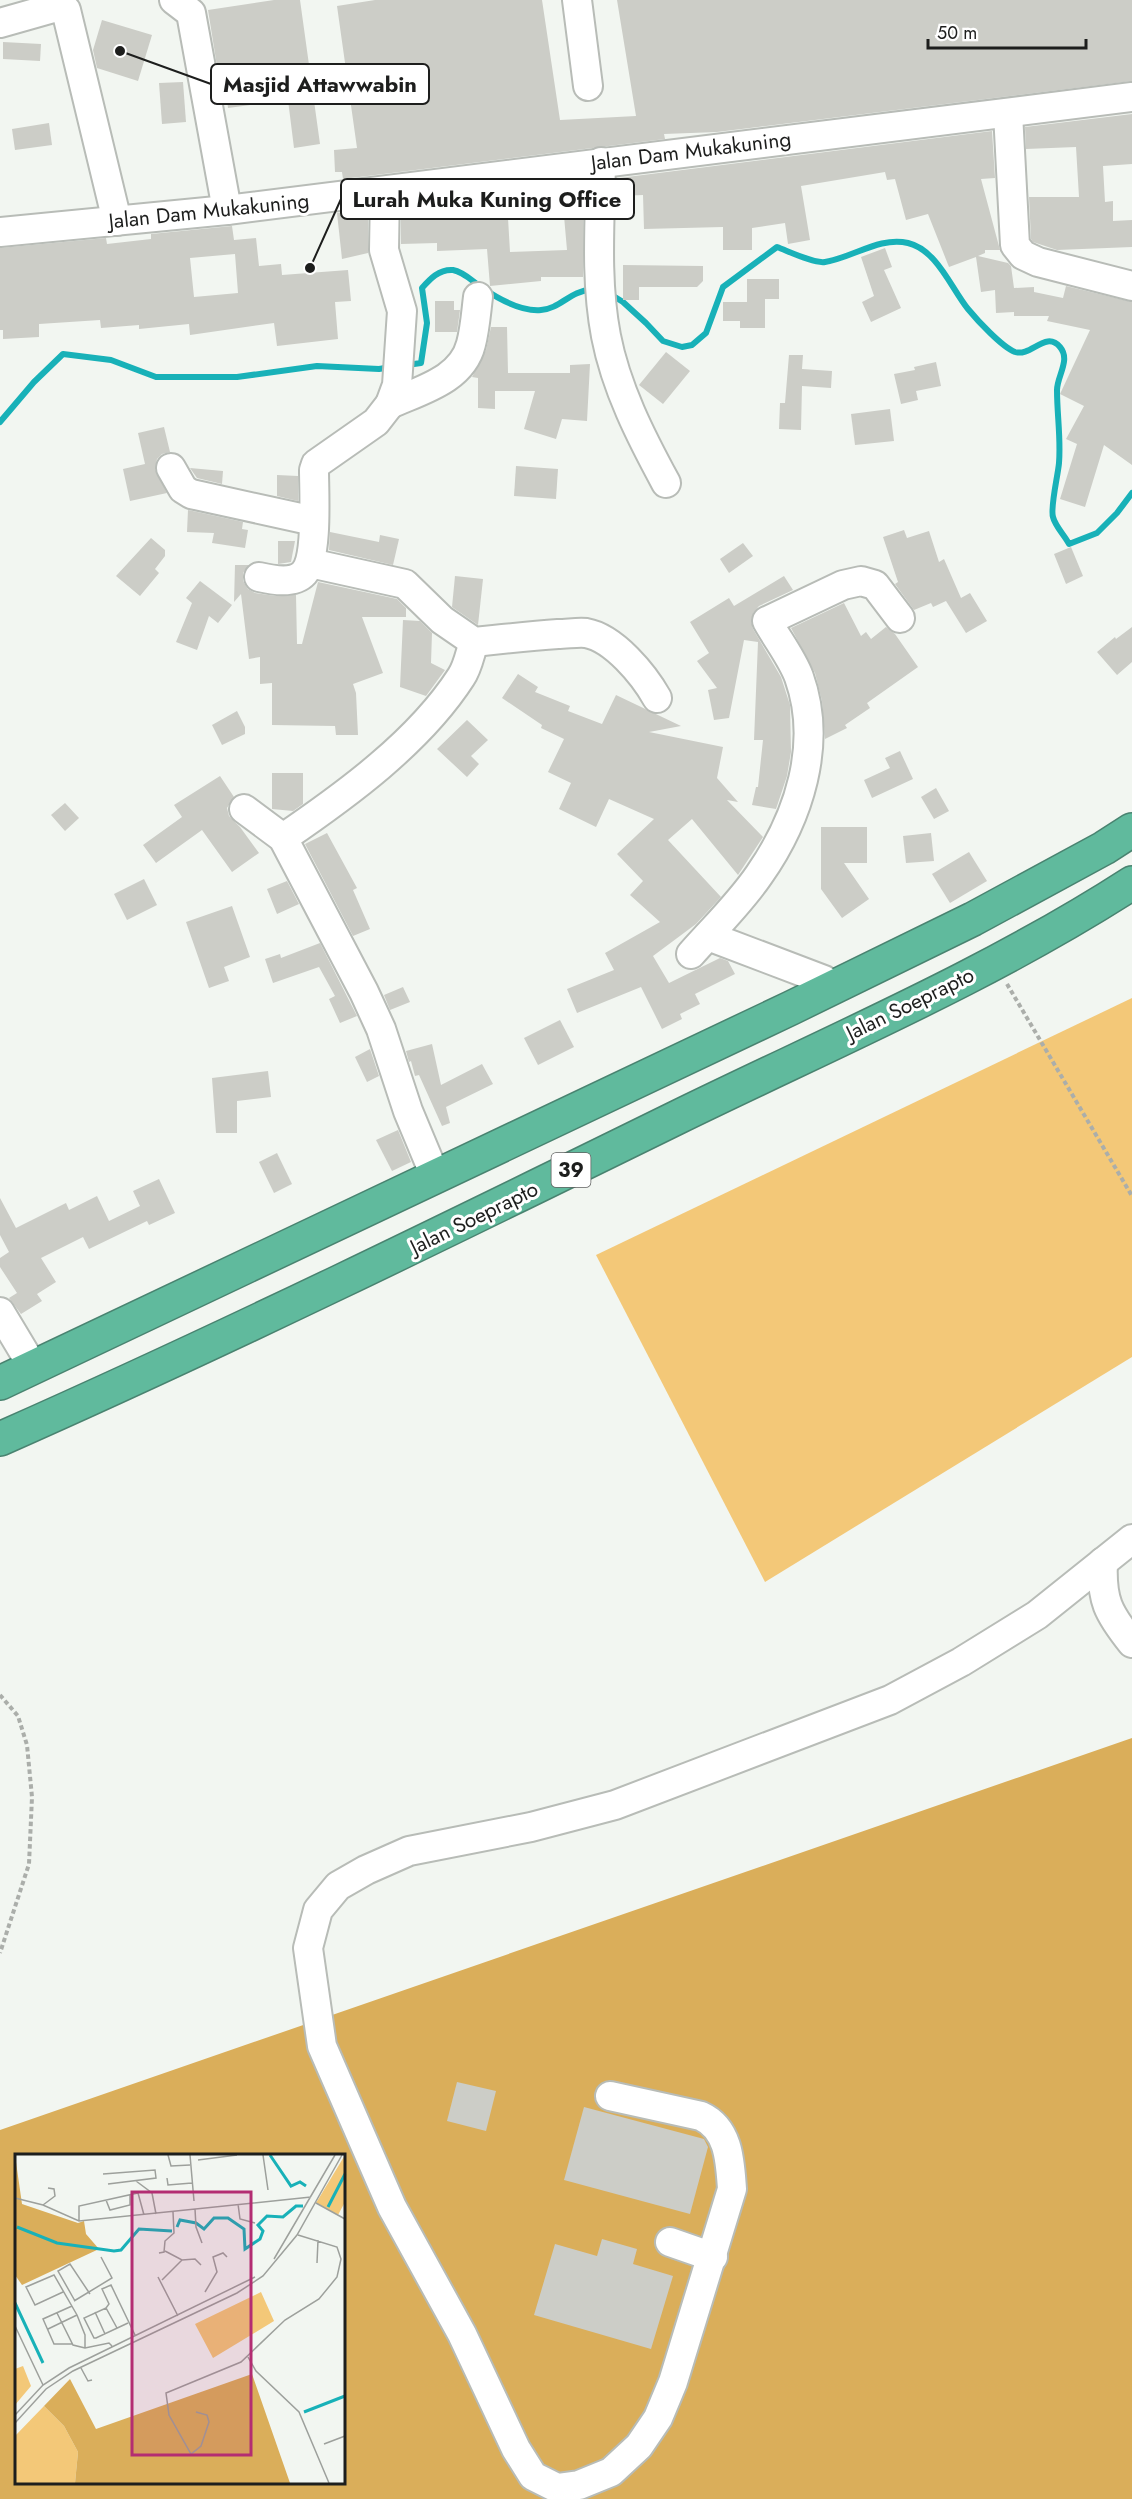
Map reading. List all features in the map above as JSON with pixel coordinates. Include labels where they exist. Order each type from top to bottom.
[{"type":"highway","name":"39","points":[[0,1383],[436,1178],[834,987],[973,919],[1104,848],[1132,830]]},
{"type":"highway","name":"Jalan Soeprapto","points":[[0,1439],[299,1302],[995,963],[1075,920],[1132,883]]},
{"type":"street","points":[[577,0],[588,86]]},
{"type":"street","points":[[189,4],[227,210]]},
{"type":"street","points":[[0,23],[60,6],[66,10],[117,221]]},
{"type":"street","name":"Jalan Dam Mukakuning","points":[[0,232],[227,210],[1132,98]]},
{"type":"street","points":[[1008,113],[1015,245],[1023,255],[1038,262],[1132,286]]},
{"type":"street","points":[[601,162],[599,282],[610,355],[638,433],[666,483]]},
{"type":"street","points":[[259,577],[288,580],[303,574],[310,562],[316,464],[376,422],[396,383],[402,311],[384,250],[385,190]]},
{"type":"street","points":[[396,383],[455,373],[466,359],[471,345],[478,297]]},
{"type":"street","points":[[171,468],[183,489],[191,494],[314,520]]},
{"type":"street","points":[[310,562],[405,584],[442,620],[474,642],[548,635],[585,633],[595,635],[609,643],[647,680],[657,698]]},
{"type":"street","points":[[834,987],[824,980],[699,945],[759,875],[790,821],[808,758],[808,717],[798,676],[767,621],[843,585],[861,581],[874,585],[900,618]]},
{"type":"street","points":[[283,838],[340,800],[425,722],[462,676],[474,642]]},
{"type":"street","points":[[244,808],[283,838],[381,1029],[408,1111],[436,1178]]},
{"type":"street","points":[[0,1312],[33,1367]]},
{"type":"street","points":[[610,2096],[701,2116],[714,2122],[724,2139],[730,2158],[732,2188],[713,2257],[673,2382],[658,2418],[639,2446],[610,2472],[579,2485],[557,2488],[533,2476],[516,2449],[462,2334],[392,2207],[322,2046],[308,1948],[318,1910],[338,1886],[366,1870],[409,1851],[531,1827],[615,1805],[890,1700],[961,1662],[1037,1615],[1132,1539]]},
{"type":"street","points":[[1103,1562],[1102,1588],[1107,1605],[1132,1643]]},
{"type":"street","points":[[670,2242],[713,2257]]},
{"type":"path","points":[[995,963],[1132,1196]]},
{"type":"path","points":[[0,1695],[18,1716],[27,1745],[32,1797],[29,1864],[0,1953]]},
{"type":"shaded area","points":[[1132,998],[1132,1357],[765,1582],[596,1255]]},
{"type":"shaded area","points":[[1132,1738],[1132,2499],[0,2499],[0,2130]]},
{"type":"building","points":[[274,0],[300,0],[320,144],[294,148],[288,100],[228,108],[222,65],[217,66],[208,10]]},
{"type":"building","points":[[375,0],[542,0],[560,120],[636,116],[617,0],[1132,0],[1132,81],[717,132],[664,134],[665,139],[343,179],[342,172],[335,172],[334,150],[357,148],[337,6]]},
{"type":"building","points":[[102,20],[152,35],[138,81],[97,68],[93,50]]},
{"type":"building","points":[[3,42],[41,44],[40,61],[3,59]]},
{"type":"building","points":[[183,82],[186,122],[162,124],[159,83]]},
{"type":"building","points":[[1132,114],[1132,164],[1103,166],[1105,202],[1113,201],[1113,221],[1132,220],[1132,247],[1057,250],[1033,242],[1029,197],[1079,197],[1076,147],[1026,149],[1025,127]]},
{"type":"building","points":[[49,123],[52,145],[15,150],[12,129]]},
{"type":"building","points":[[992,131],[995,178],[981,179],[1000,250],[985,250],[985,253],[978,256],[1008,263],[1011,266],[1014,288],[1034,287],[1034,292],[1063,298],[1066,286],[1132,302],[1132,465],[1104,445],[1085,507],[1060,499],[1077,444],[1066,439],[1084,406],[1060,394],[1090,330],[1047,321],[1049,316],[1014,316],[1014,312],[996,313],[995,290],[981,292],[976,257],[949,267],[928,214],[906,220],[895,179],[887,180],[885,172],[801,186],[810,240],[788,244],[785,223],[752,228],[752,250],[723,250],[723,227],[644,229],[643,195],[620,196],[619,178]]},
{"type":"building","points":[[584,182],[583,277],[541,277],[541,281],[490,286],[487,249],[437,251],[437,243],[401,244],[401,205],[433,201],[433,210],[496,207],[494,193]],"holes":[[[564,216],[567,250],[510,252],[508,218]]]},
{"type":"building","points":[[368,209],[368,253],[342,259],[337,213]]},
{"type":"building","points":[[232,226],[234,240],[256,238],[259,266],[281,264],[282,275],[348,270],[351,301],[335,302],[338,339],[277,346],[274,323],[190,335],[189,324],[139,329],[139,325],[101,328],[100,320],[39,324],[39,337],[3,339],[3,330],[0,330],[0,248],[106,238],[107,244],[151,239],[151,234]],"holes":[[[235,254],[238,293],[194,297],[190,258]]]},
{"type":"building","points":[[885,248],[892,267],[884,270],[901,308],[871,322],[862,302],[874,296],[861,257]]},
{"type":"building","points":[[623,265],[703,266],[703,281],[697,287],[639,287],[639,300],[623,300]]},
{"type":"building","points":[[747,279],[779,279],[779,299],[765,299],[765,328],[740,328],[740,321],[723,321],[723,302],[747,302]]},
{"type":"building","points":[[435,301],[454,301],[454,310],[460,310],[457,332],[435,332]]},
{"type":"building","points":[[491,327],[507,327],[508,373],[570,373],[570,365],[590,364],[587,421],[562,419],[556,439],[524,429],[535,391],[495,391],[495,409],[478,408],[478,378],[472,377],[486,350]]},
{"type":"building","points":[[666,352],[690,371],[663,404],[639,385]]},
{"type":"building","points":[[789,355],[803,355],[802,369],[832,371],[831,388],[802,386],[801,430],[779,429],[780,403],[785,403]]},
{"type":"building","points":[[936,362],[941,386],[916,391],[918,400],[901,404],[894,374],[915,370],[914,367]]},
{"type":"building","points":[[890,409],[894,441],[855,445],[851,414]]},
{"type":"building","points":[[164,427],[170,452],[162,454],[157,459],[155,469],[167,493],[130,501],[123,469],[145,464],[138,433]]},
{"type":"building","points":[[516,466],[558,469],[556,499],[514,496]]},
{"type":"building","points":[[190,468],[223,471],[222,484],[197,478]]},
{"type":"building","points":[[277,475],[298,476],[298,501],[277,496]]},
{"type":"building","points":[[188,510],[243,522],[242,529],[248,530],[245,548],[212,543],[214,533],[187,532]]},
{"type":"building","points":[[904,530],[907,538],[929,531],[939,562],[944,559],[961,598],[970,593],[987,621],[966,633],[946,601],[933,607],[931,603],[914,610],[895,584],[898,582],[883,537]]},
{"type":"building","points":[[330,532],[379,542],[380,535],[399,539],[393,565],[329,550]]},
{"type":"building","points":[[151,538],[165,550],[165,556],[155,569],[159,573],[140,596],[116,576]]},
{"type":"building","points":[[278,541],[295,541],[291,562],[278,564]]},
{"type":"building","points":[[743,543],[753,556],[729,573],[720,559]]},
{"type":"building","points":[[1071,547],[1083,576],[1066,584],[1054,554]]},
{"type":"building","points":[[235,565],[249,565],[243,573],[243,581],[248,589],[255,593],[275,596],[296,595],[297,644],[302,644],[318,582],[397,599],[406,608],[406,617],[362,617],[383,673],[353,684],[356,693],[358,735],[336,735],[335,726],[272,725],[272,683],[260,684],[260,657],[249,659],[241,594],[234,602]]},
{"type":"building","points":[[455,576],[483,579],[478,625],[452,607]]},
{"type":"building","points":[[784,576],[793,590],[759,606],[751,620],[753,629],[781,677],[790,705],[791,752],[787,776],[776,809],[752,805],[756,787],[758,787],[763,740],[754,740],[758,642],[744,640],[729,718],[714,720],[708,690],[717,688],[697,661],[709,653],[690,622],[729,598],[734,606]]},
{"type":"building","points":[[200,581],[232,605],[218,623],[209,616],[197,650],[176,642],[192,603],[186,598]]},
{"type":"building","points":[[844,603],[861,636],[866,632],[871,639],[886,627],[895,634],[918,667],[867,703],[870,708],[845,725],[847,728],[825,739],[822,701],[815,673],[791,628]]},
{"type":"building","points":[[403,620],[420,621],[432,633],[431,663],[445,670],[426,696],[400,687]]},
{"type":"building","points":[[1132,627],[1132,662],[1117,675],[1097,652]]},
{"type":"building","points":[[518,674],[538,687],[535,692],[570,706],[568,711],[602,724],[616,695],[681,726],[649,732],[723,747],[717,778],[738,802],[727,800],[763,837],[738,875],[692,819],[668,840],[721,897],[696,924],[653,956],[669,983],[720,958],[728,961],[735,974],[695,994],[700,1004],[680,1014],[682,1019],[662,1029],[641,987],[577,1013],[567,989],[614,970],[605,953],[660,922],[630,895],[643,881],[617,854],[654,819],[609,799],[596,827],[559,809],[571,783],[548,772],[564,739],[541,728],[542,725],[502,698]]},
{"type":"building","points":[[237,711],[245,727],[245,734],[222,745],[212,725]]},
{"type":"building","points":[[467,720],[488,740],[471,756],[479,764],[467,777],[437,749]]},
{"type":"building","points":[[900,751],[913,779],[872,798],[864,780],[890,768],[885,758]]},
{"type":"building","points":[[272,773],[303,773],[303,804],[293,811],[272,809]]},
{"type":"building","points":[[220,776],[234,797],[227,808],[229,816],[259,853],[232,872],[202,830],[156,863],[143,845],[182,817],[174,805]]},
{"type":"building","points":[[936,788],[949,811],[934,819],[921,797]]},
{"type":"building","points":[[65,803],[79,818],[65,831],[51,815]]},
{"type":"building","points":[[821,827],[867,827],[867,863],[844,863],[869,899],[842,918],[821,889]]},
{"type":"building","points":[[327,833],[357,888],[353,890],[370,929],[353,936],[305,844]]},
{"type":"building","points":[[931,833],[934,861],[906,863],[903,836]]},
{"type":"building","points":[[969,852],[987,881],[950,903],[932,874]]},
{"type":"building","points":[[144,879],[157,905],[127,920],[114,894]]},
{"type":"building","points":[[287,881],[299,904],[277,914],[267,889]]},
{"type":"building","points":[[232,906],[250,957],[224,967],[229,981],[209,988],[186,922]]},
{"type":"building","points":[[320,943],[357,1016],[340,1023],[329,999],[335,996],[319,967],[273,983],[265,959],[280,954],[281,958]]},
{"type":"building","points":[[403,987],[410,1002],[390,1010],[384,995]]},
{"type":"building","points":[[560,1020],[574,1047],[538,1065],[524,1038]]},
{"type":"building","points":[[432,1044],[441,1085],[482,1064],[493,1084],[446,1107],[450,1123],[442,1126],[419,1075],[415,1076],[406,1051]]},
{"type":"building","points":[[370,1049],[379,1076],[367,1082],[355,1057]]},
{"type":"building","points":[[268,1071],[271,1097],[237,1101],[237,1133],[216,1133],[212,1078]]},
{"type":"building","points":[[398,1130],[411,1162],[392,1171],[376,1140]]},
{"type":"building","points":[[277,1153],[292,1184],[274,1193],[259,1162]]},
{"type":"building","points":[[159,1179],[175,1213],[149,1225],[147,1221],[89,1249],[83,1237],[41,1258],[56,1282],[37,1294],[42,1301],[21,1314],[9,1298],[17,1293],[0,1267],[0,1258],[9,1252],[0,1235],[0,1198],[16,1228],[66,1203],[69,1210],[97,1196],[109,1221],[140,1206],[133,1191]]},
{"type":"building","points":[[457,2082],[496,2091],[486,2131],[447,2121]]},
{"type":"building","points":[[584,2107],[704,2139],[708,2147],[690,2214],[564,2180]]},
{"type":"building","points":[[602,2239],[637,2249],[633,2264],[673,2276],[651,2349],[534,2315],[555,2244],[597,2256]]},
{"type":"waterway","points":[[610,294],[623,302],[663,341],[682,347],[692,345],[706,333],[723,287],[777,247],[808,259],[825,262],[887,242],[908,243],[918,247],[935,261],[968,309],[1003,345],[1021,353],[1049,341],[1055,343],[1063,352],[1064,363],[1057,390],[1059,454],[1052,513],[1069,544],[1097,533],[1117,513],[1132,493]]},
{"type":"waterway","points":[[407,365],[421,363],[427,323],[422,288],[443,271],[453,270],[461,273],[501,300],[525,309],[548,309],[577,293],[591,290]]},
{"type":"waterway","points":[[0,422],[34,382],[63,354],[111,360],[156,377],[237,377],[317,366],[379,369],[391,367]]},
{"type":"place","name":"Masjid Attawwabin","points":[[120,51]]},
{"type":"place","name":"Lurah Muka Kuning Office","points":[[310,268]]}]
